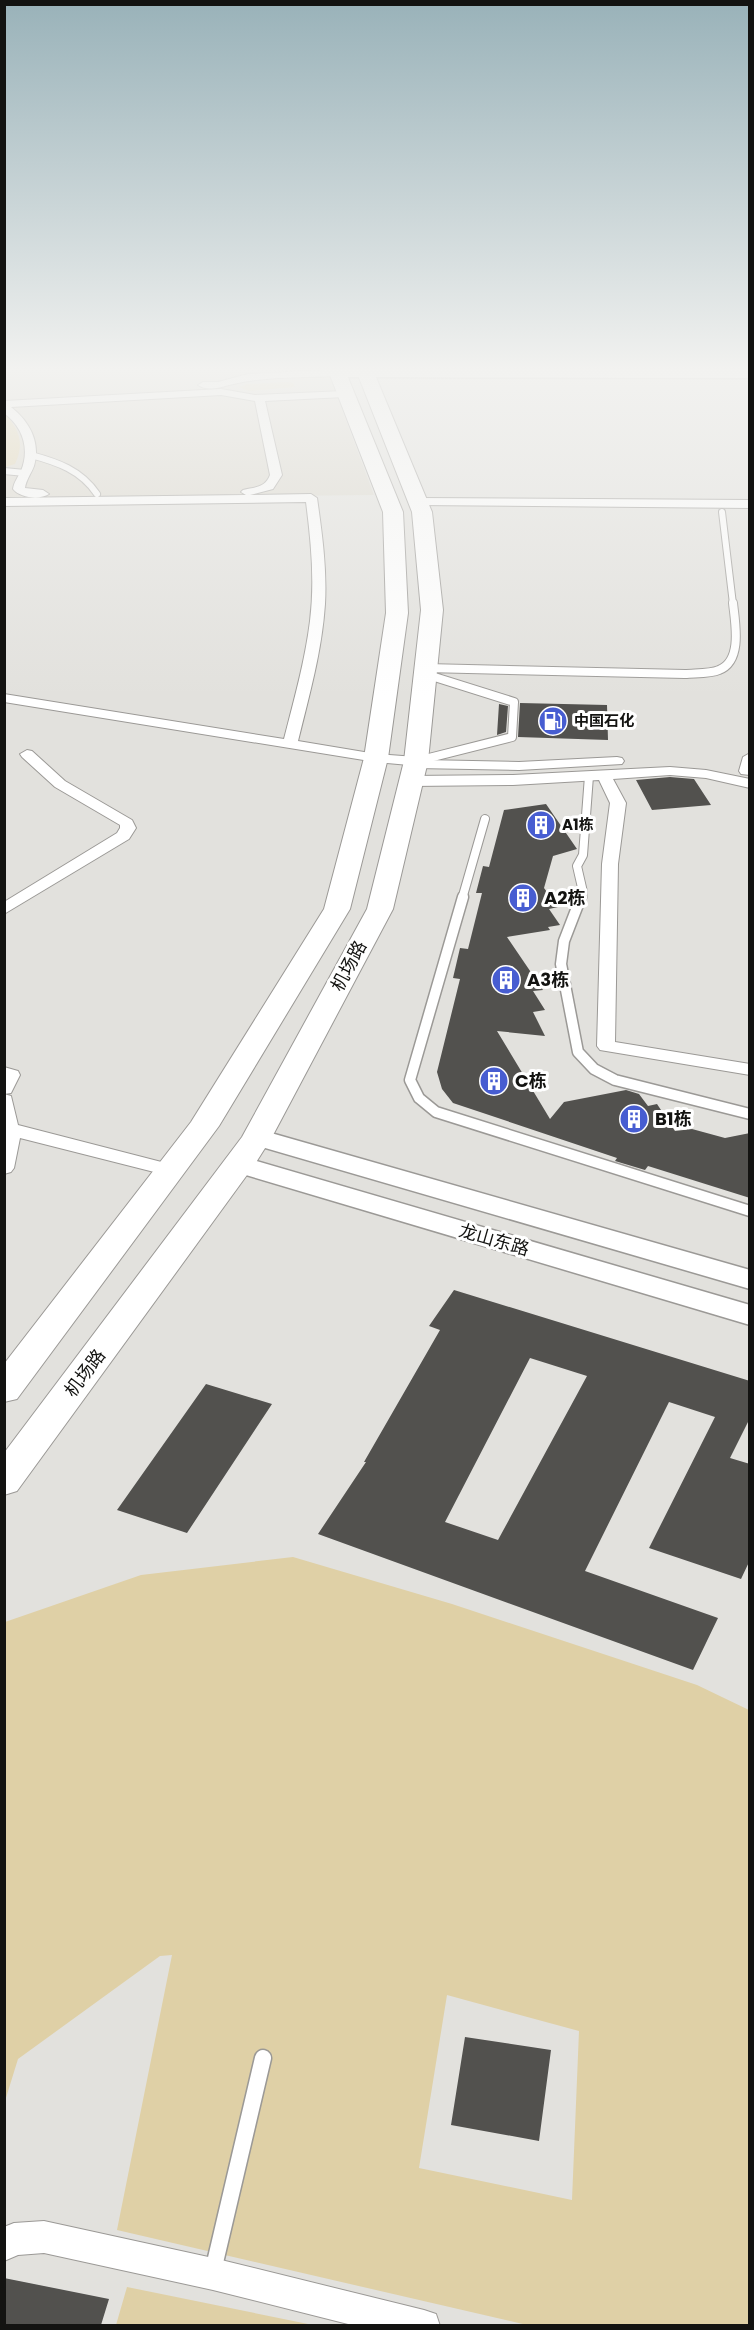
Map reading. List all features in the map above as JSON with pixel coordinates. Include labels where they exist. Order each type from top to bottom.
[{"type":"main road","points":[[4,1390],[214,1112],[338,909],[376,758],[397,613],[393,512],[382,479]]},
{"type":"main road","name":"机场路","points":[[4,1481],[257,1137],[380,909],[414,769],[432,610],[419,502],[406,479]]},
{"type":"main road","name":"龙山东路","points":[[257,1137],[750,1280]]},
{"type":"main road","points":[[326,1190],[346,1163]]},
{"type":"main road","name":"龙山东路","points":[[239,1164],[750,1315]]},
{"type":"street","points":[[22,479],[19,484],[22,492],[97,494],[250,492],[273,484],[275,479]]},
{"type":"street","points":[[4,502],[311,498],[318,548],[319,597],[314,639],[290,744]]},
{"type":"street","points":[[419,502],[750,504]]},
{"type":"street","points":[[4,698],[376,758],[414,769],[501,781],[684,772],[721,776],[749,771]]},
{"type":"street","points":[[4,705],[32,703]]},
{"type":"street","points":[[4,909],[123,836],[128,828],[127,823],[60,784],[27,754]]},
{"type":"street","points":[[414,769],[672,758],[707,761],[749,771]]},
{"type":"street","points":[[596,776],[618,803],[610,864],[606,1046],[750,1070]]},
{"type":"street","points":[[4,1072],[11,1075],[4,1089]]},
{"type":"street","points":[[4,1100],[11,1141],[4,1168]]},
{"type":"street","points":[[9,1129],[170,1170]]},
{"type":"street","points":[[4,2245],[14,2239],[44,2237],[213,2274],[424,2325]]},
{"type":"lane","points":[[86,479],[97,494]]},
{"type":"lane","points":[[426,671],[685,674],[709,673],[722,669],[732,658],[736,637],[722,512]]},
{"type":"lane","points":[[414,769],[512,737],[514,702],[426,671]]},
{"type":"lane","points":[[596,776],[583,855],[577,866],[583,892],[564,941],[561,964],[578,1052],[586,1064],[615,1080],[750,1114]]},
{"type":"lane","points":[[485,819],[410,1080],[419,1098],[436,1112],[750,1211]]},
{"type":"lane","points":[[213,2274],[263,2058]]},
{"type":"shaded area","points":[[5,479],[368,479],[374,495],[5,499]]},
{"type":"shaded area","points":[[293,1557],[452,1604],[697,1685],[749,1710],[749,2325],[527,2325],[117,2230],[172,1955],[160,1956],[18,2059],[5,2101],[5,1622],[141,1575]],"holes":[[[447,1995],[579,2031],[572,2200],[419,2168]]]},
{"type":"shaded area","points":[[127,2287],[313,2325],[116,2325]]},
{"type":"building","name":"中国石化","points":[[520,703],[607,705],[608,740],[518,737]]},
{"type":"building","points":[[499,704],[508,706],[506,732],[497,735]]},
{"type":"building","points":[[670,777],[694,779],[711,805],[652,810],[636,780]]},
{"type":"building","points":[[546,804],[577,849],[553,856],[544,888],[558,907],[549,909],[560,925],[548,927],[550,930],[507,937],[543,990],[533,991],[545,1010],[533,1012],[545,1036],[497,1031],[550,1119],[564,1102],[626,1090],[639,1094],[648,1106],[657,1104],[675,1131],[692,1129],[725,1138],[750,1133],[750,1198],[648,1166],[645,1170],[615,1161],[617,1158],[453,1103],[442,1089],[437,1072],[460,979],[453,978],[460,948],[468,949],[482,893],[476,893],[483,866],[489,867],[504,810]]},
{"type":"building","points":[[454,1290],[750,1381],[750,1418],[730,1458],[750,1464],[750,1560],[741,1579],[649,1548],[715,1417],[669,1402],[585,1571],[718,1618],[693,1670],[318,1534],[366,1462],[364,1462],[440,1330],[429,1326]],"holes":[[[530,1358],[587,1376],[498,1540],[445,1522]]]},
{"type":"building","points":[[206,1384],[272,1404],[187,1533],[117,1510]]},
{"type":"building","points":[[465,2037],[551,2050],[539,2141],[451,2125]]},
{"type":"building","points":[[4,2278],[109,2299],[101,2325],[4,2325]]},
{"type":"place","name":"中国石化","points":[[553,721]]},
{"type":"place","name":"A1栋","points":[[541,825]]},
{"type":"place","name":"A2栋","points":[[523,898]]},
{"type":"place","name":"A3栋","points":[[506,980]]},
{"type":"place","name":"C栋","points":[[494,1081]]},
{"type":"place","name":"B1栋","points":[[634,1119]]}]
